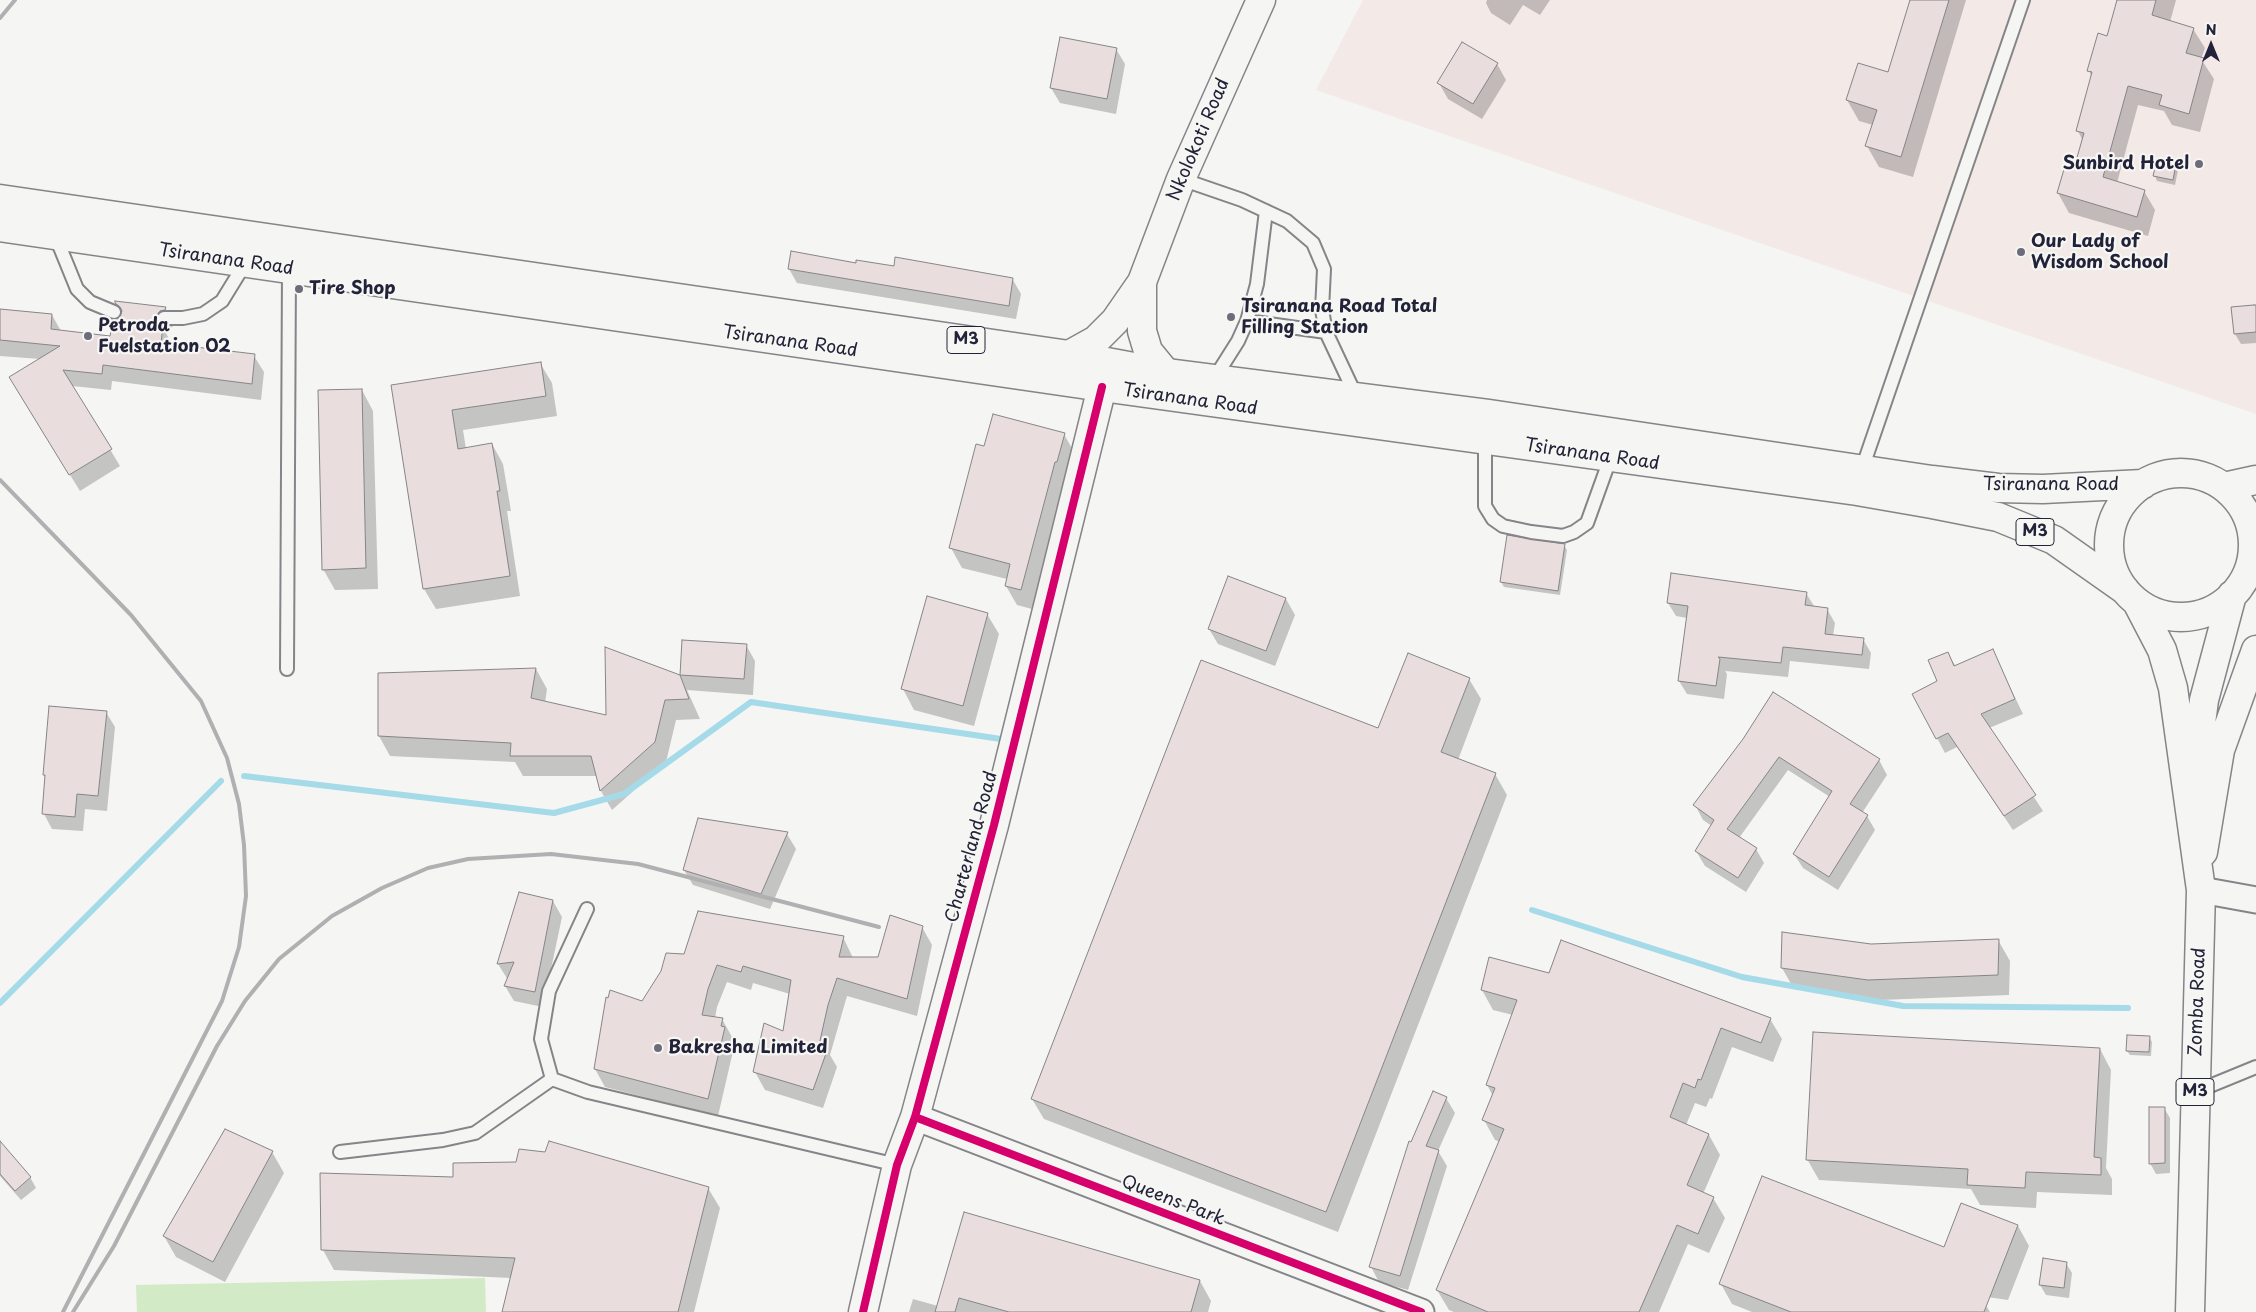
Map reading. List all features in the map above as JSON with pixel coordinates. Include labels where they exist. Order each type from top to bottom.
[{"type":"main road","name":"Nkolokoti Road","points":[[1069,356],[1096,340],[1115,321],[1142,282],[1181,179],[1261,0]]},
{"type":"main road","name":"Tsiranana Road","points":[[0,199],[1069,356],[1166,373],[1998,488],[2143,484]]},
{"type":"main road","name":"Tsiranana Road","points":[[0,227],[1102,387],[1610,459],[1857,491],[1998,517],[2054,540],[2131,596]]},
{"type":"main road","name":"Nkolokoti Road","points":[[1142,282],[1142,331],[1148,351],[1166,373]]},
{"type":"main road","name":"Charterland Road","points":[[864,1312],[897,1165],[915,1117],[994,825],[1102,387]]},
{"type":"main road","name":"M3","points":[[2131,596],[2152,611],[2186,616],[2211,609],[2232,595],[2243,581],[2254,556],[2252,531],[2246,514],[2237,500],[2224,487],[2210,479],[2193,474],[2176,473],[2158,477],[2143,484],[2129,494],[2118,508],[2111,524],[2108,541],[2110,559],[2115,575],[2131,596],[2162,650],[2173,688],[2189,816],[2200,881]]},
{"type":"main road","points":[[2224,487],[2256,480]]},
{"type":"main road","name":"M3","points":[[2189,816],[2204,700],[2232,595]]},
{"type":"main road","points":[[2200,881],[2220,750],[2256,650]]},
{"type":"main road","name":"Zomba Road","points":[[2190,1312],[2194,1231],[2200,881]]},
{"type":"street","points":[[2200,881],[2256,900]]},
{"type":"street","name":"Queens Park","points":[[915,1117],[1421,1312]]},
{"type":"lane","points":[[1862,469],[2023,0]]},
{"type":"lane","points":[[1181,179],[1242,200],[1266,211],[1287,222],[1313,242],[1324,269],[1322,310],[1326,332],[1357,398]]},
{"type":"lane","points":[[1214,379],[1238,341],[1247,320],[1256,284],[1266,211]]},
{"type":"lane","points":[[55,235],[78,289],[90,302],[114,312]]},
{"type":"lane","points":[[164,318],[183,318],[203,314],[222,301],[246,262]]},
{"type":"lane","points":[[287,669],[289,269]]},
{"type":"lane","points":[[1247,320],[1326,332]]},
{"type":"lane","points":[[1485,440],[1485,506],[1493,519],[1503,526],[1531,532],[1563,536],[1574,532],[1587,523],[1610,459]]},
{"type":"lane","points":[[552,1079],[540,1039],[549,991],[587,909]]},
{"type":"lane","points":[[2195,1092],[2256,1067]]},
{"type":"lane","points":[[340,1152],[443,1140],[475,1133],[552,1079]]},
{"type":"lane","points":[[552,1079],[588,1092],[897,1165]]},
{"type":"shaded area","name":"Our Lady of Wisdom School","points":[[1363,0],[2256,0],[2256,414],[1316,90]]},
{"type":"green space","points":[[485,1278],[486,1312],[137,1312],[136,1285]]},
{"type":"building","points":[[1910,0],[1949,0],[1901,157],[1865,146],[1877,110],[1846,100],[1858,63],[1888,72]]},
{"type":"building","points":[[2117,0],[2156,0],[2152,15],[2194,28],[2186,53],[2204,58],[2189,114],[2159,105],[2162,95],[2128,86],[2103,177],[2145,190],[2137,217],[2057,193],[2065,166],[2074,168],[2084,133],[2076,131],[2092,72],[2087,71],[2098,33],[2107,36]]},
{"type":"building","points":[[1060,37],[1117,48],[1107,99],[1050,88]]},
{"type":"building","points":[[1462,42],[1498,63],[1473,104],[1437,83]]},
{"type":"building","points":[[2157,160],[2176,164],[2173,180],[2153,176]]},
{"type":"building","points":[[791,251],[856,263],[856,260],[894,266],[895,257],[1013,278],[1009,306],[788,269]]},
{"type":"building","points":[[115,301],[166,307],[165,310],[160,311],[156,318],[157,322],[163,326],[161,343],[255,354],[252,384],[103,365],[102,374],[63,370],[112,449],[69,475],[9,377],[60,346],[0,340],[0,309],[52,314],[51,329],[110,336],[113,320],[119,318],[122,311]]},
{"type":"building","points":[[2256,305],[2256,332],[2234,334],[2231,307]]},
{"type":"building","points":[[541,362],[546,396],[452,410],[458,449],[492,443],[510,576],[423,589],[391,385]]},
{"type":"building","points":[[362,389],[366,568],[322,570],[318,390]]},
{"type":"building","points":[[993,414],[1065,433],[1057,462],[1055,462],[1021,590],[1005,586],[1010,564],[949,548],[976,444],[984,446]]},
{"type":"building","points":[[1507,535],[1565,544],[1558,591],[1500,582]]},
{"type":"building","points":[[1671,573],[1807,592],[1805,605],[1828,608],[1825,634],[1864,638],[1862,655],[1783,647],[1781,663],[1718,657],[1720,659],[1716,686],[1678,681],[1688,606],[1667,603]]},
{"type":"building","points":[[1228,576],[1286,598],[1266,651],[1208,629]]},
{"type":"building","points":[[927,596],[988,613],[963,706],[901,689]]},
{"type":"building","points":[[682,640],[747,644],[744,679],[680,675]]},
{"type":"building","points":[[605,647],[680,675],[689,699],[665,700],[655,742],[600,791],[591,756],[510,756],[511,743],[378,736],[378,673],[536,668],[531,698],[606,715]]},
{"type":"building","points":[[1993,649],[2015,699],[1981,714],[2036,795],[2004,816],[1948,733],[1936,739],[1912,694],[1937,681],[1928,660],[1948,652],[1954,666]]},
{"type":"building","points":[[1408,653],[1470,678],[1441,752],[1496,773],[1326,1212],[1031,1099],[1201,660],[1378,728]]},
{"type":"building","points":[[1773,692],[1880,759],[1850,804],[1868,815],[1829,877],[1793,854],[1832,791],[1779,757],[1727,829],[1757,848],[1738,878],[1695,851],[1714,820],[1693,805],[1743,739]]},
{"type":"building","points":[[49,706],[107,711],[98,796],[77,794],[75,817],[42,814],[45,775],[43,775]]},
{"type":"building","points":[[698,818],[788,832],[761,894],[683,870]]},
{"type":"building","points":[[519,892],[553,900],[535,992],[504,986],[514,962],[497,964]]},
{"type":"building","points":[[698,911],[844,936],[839,957],[878,957],[890,915],[923,926],[907,999],[837,978],[828,1005],[819,1045],[828,1048],[813,1090],[753,1072],[764,1023],[783,1031],[791,980],[743,966],[741,972],[717,965],[708,989],[702,1015],[723,1018],[721,1026],[725,1027],[708,1099],[594,1069],[606,997],[608,998],[610,990],[642,1001],[661,971],[666,953],[684,954]]},
{"type":"building","points":[[1782,932],[1871,944],[1999,939],[1998,975],[1868,980],[1781,968]]},
{"type":"building","points":[[1561,940],[1771,1018],[1761,1043],[1721,1028],[1701,1080],[1698,1079],[1695,1088],[1683,1083],[1670,1117],[1709,1134],[1687,1185],[1714,1197],[1698,1234],[1677,1225],[1639,1312],[1488,1312],[1436,1290],[1504,1129],[1482,1120],[1495,1088],[1486,1085],[1517,1000],[1481,990],[1489,957],[1549,973]]},
{"type":"building","points":[[1813,1032],[2100,1048],[2094,1157],[2101,1158],[2101,1175],[2026,1172],[2025,1188],[1967,1185],[1968,1169],[1806,1160]]},
{"type":"building","points":[[2127,1035],[2150,1036],[2149,1052],[2126,1051]]},
{"type":"building","points":[[1433,1091],[1447,1097],[1426,1146],[1439,1150],[1400,1276],[1369,1267],[1409,1141],[1411,1142]]},
{"type":"building","points":[[2149,1107],[2165,1107],[2165,1163],[2149,1164]]},
{"type":"building","points":[[225,1129],[273,1151],[213,1262],[163,1236]]},
{"type":"building","points":[[0,1141],[31,1177],[15,1191],[0,1174]]},
{"type":"building","points":[[549,1141],[709,1187],[678,1312],[502,1312],[515,1258],[321,1250],[320,1173],[453,1177],[453,1163],[516,1162],[519,1149],[545,1152]]},
{"type":"building","points":[[1762,1176],[1944,1247],[1961,1203],[2018,1225],[1984,1312],[1791,1312],[1719,1284]]},
{"type":"building","points":[[964,1212],[1200,1280],[1191,1312],[1009,1312],[959,1298],[955,1312],[935,1312]]},
{"type":"building","points":[[2043,1258],[2067,1262],[2064,1288],[2039,1285]]},
{"type":"waterway","points":[[244,776],[554,813],[624,794],[751,702],[1001,739]]},
{"type":"waterway","points":[[0,1003],[221,781]]},
{"type":"waterway","points":[[1532,910],[1742,977],[1903,1006],[2128,1008]]},
{"type":"railway","points":[[0,18],[15,0]]},
{"type":"railway","points":[[0,480],[131,615],[201,701],[227,758],[239,804],[244,845],[246,896],[239,947],[222,1001],[63,1312]]},
{"type":"railway","points":[[73,1312],[114,1246],[217,1046],[245,1001],[279,959],[332,916],[382,888],[428,868],[468,859],[551,854],[638,864],[879,927]]},
{"type":"cycle path","points":[[863,1312],[897,1165],[915,1117],[994,825],[1102,387]]},
{"type":"cycle path","points":[[915,1117],[1421,1312]]},
{"type":"place","name":"Sunbird Hotel","points":[[2199,164]]},
{"type":"place","name":"Our Lady of Wisdom School","points":[[2021,252]]},
{"type":"place","name":"Tire Shop","points":[[299,289]]},
{"type":"place","name":"Tsiranana Road Total Filling Station","points":[[1231,317]]},
{"type":"place","name":"Petroda Fuelstation 02","points":[[88,336]]},
{"type":"place","name":"Bakresha Limited","points":[[658,1048]]}]
